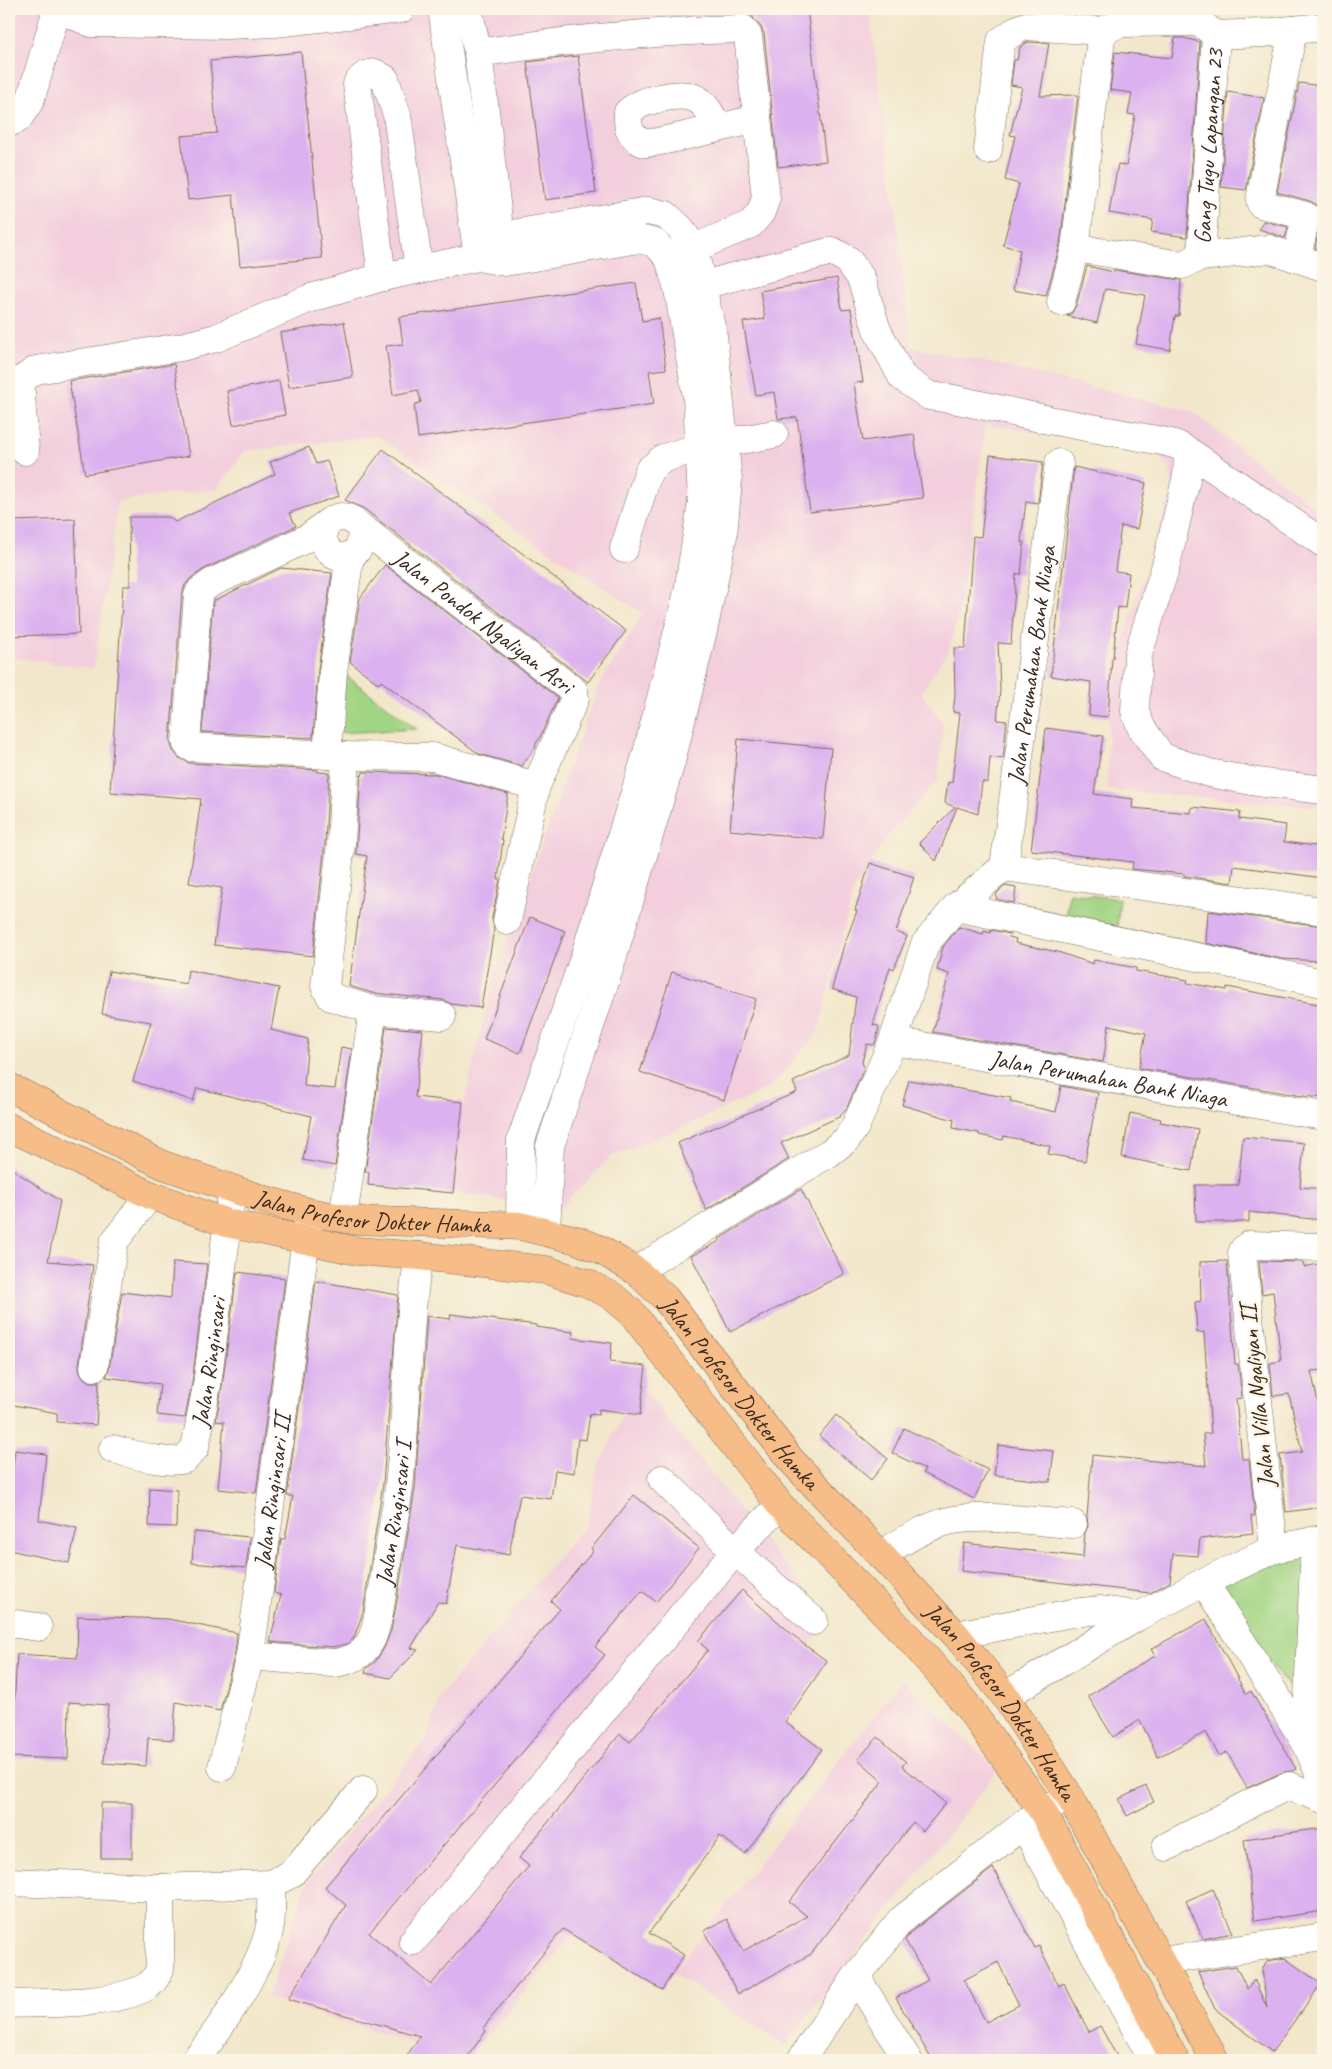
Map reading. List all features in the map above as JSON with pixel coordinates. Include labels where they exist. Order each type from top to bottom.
[{"type":"main road","name":"Jalan Profesor Dokter Hamka","points":[[9,1087],[163,1165],[232,1190],[309,1212],[343,1218],[533,1229],[577,1240],[601,1250],[636,1271],[665,1298],[790,1459],[956,1635],[1005,1696],[1070,1797],[1215,2060]]},
{"type":"main road","name":"Jalan Profesor Dokter Hamka","points":[[9,1127],[150,1196],[227,1223],[357,1251],[546,1270],[587,1283],[612,1296],[632,1313],[780,1505],[909,1638],[966,1704],[1176,2060]]},
{"type":"main road","points":[[516,1266],[533,1229]]},
{"type":"main road","points":[[533,1229],[546,1270]]},
{"type":"main road","points":[[909,1638],[932,1610]]},
{"type":"street","points":[[9,123],[18,119],[30,100],[58,9],[91,23],[227,25],[315,14],[401,9]]},
{"type":"street","points":[[442,9],[478,257]]},
{"type":"street","points":[[468,9],[478,54],[500,236]]},
{"type":"street","points":[[25,451],[20,381],[36,370],[181,347],[216,338],[308,299],[382,277],[478,257],[505,262],[638,239],[681,253],[751,224],[761,212],[766,198],[747,33],[743,29],[677,20],[587,39],[478,54]]},
{"type":"street","points":[[988,150],[1001,41],[1018,29],[1026,26],[1102,31],[1121,23],[1196,22],[1203,24],[1216,34],[1293,30],[1323,26]]},
{"type":"street","points":[[1293,30],[1260,201],[1261,204],[1306,216],[1297,258]]},
{"type":"street","points":[[1062,302],[1075,248],[1102,31]]},
{"type":"street","name":"Gang Tugu Lapangan 23","points":[[1201,257],[1216,34]]},
{"type":"street","points":[[382,277],[357,84],[361,77],[367,74],[376,73],[385,79],[397,115],[419,269]]},
{"type":"street","points":[[718,128],[757,119]]},
{"type":"street","points":[[478,257],[500,236],[648,211],[666,215],[681,230],[681,253],[691,287],[713,336],[712,445],[728,480],[715,503],[723,536],[704,627],[659,758],[584,958],[521,1140],[533,1229]]},
{"type":"street","points":[[1075,248],[1182,265],[1201,257],[1269,248],[1323,267]]},
{"type":"street","points":[[691,287],[832,251],[848,260],[861,278],[877,330],[902,377],[929,396],[954,399],[1049,420],[1178,444],[1323,543]]},
{"type":"street","points":[[624,548],[649,470],[664,458],[712,445],[774,434]]},
{"type":"street","points":[[1188,451],[1186,475],[1166,565],[1138,655],[1135,711],[1141,727],[1162,756],[1209,773],[1257,782],[1323,790]]},
{"type":"street","name":"Jalan Perumahan Bank Niaga","points":[[1004,867],[1059,463]]},
{"type":"street","name":"Jalan Pondok Ngaliyan Asri","points":[[507,921],[536,786],[575,698],[573,690],[350,518],[340,517],[330,520],[324,528],[211,582],[200,591],[186,742],[190,747],[337,756],[433,757],[536,786]]},
{"type":"street","name":"Jalan Pondok Ngaliyan Asri","points":[[358,524],[362,533],[361,542],[357,550],[350,555],[333,672],[341,844],[325,986],[331,997],[373,1010],[442,1016]]},
{"type":"street","points":[[324,528],[323,544],[328,550],[334,555],[342,557],[350,555]]},
{"type":"street","points":[[533,1229],[550,1146],[610,966],[659,758]]},
{"type":"street","points":[[636,1271],[829,1153],[846,1140],[855,1127],[893,1041],[925,944],[956,907],[1004,867],[1323,912]]},
{"type":"street","points":[[956,907],[1323,983]]},
{"type":"street","points":[[584,958],[610,966]]},
{"type":"street","points":[[343,1218],[373,1010]]},
{"type":"street","points":[[558,1033],[584,1042]]},
{"type":"street","name":"Jalan Perumahan Bank Niaga","points":[[893,1041],[1323,1116]]},
{"type":"street","points":[[521,1140],[550,1146]]},
{"type":"street","name":"Jalan Ringinsari","points":[[113,1449],[144,1457],[173,1460],[185,1459],[195,1448],[207,1385],[232,1190]]},
{"type":"street","points":[[94,1367],[114,1242],[150,1196]]},
{"type":"street","name":"Jalan Ringinsari II","points":[[222,1767],[250,1656],[309,1212]]},
{"type":"street","name":"Jalan Villa Ngaliyan II","points":[[1274,1549],[1242,1253],[1249,1246],[1323,1247]]},
{"type":"street","name":"Jalan Ringinsari I","points":[[250,1656],[332,1663],[344,1662],[360,1654],[370,1643],[374,1634],[399,1485],[413,1293],[419,1256]]},
{"type":"street","points":[[662,1479],[735,1550],[814,1621]]},
{"type":"street","points":[[413,1941],[735,1550],[780,1505]]},
{"type":"street","points":[[880,1555],[926,1529],[950,1521],[975,1518],[1073,1524]]},
{"type":"street","points":[[1005,1696],[1137,1617],[1204,1582],[1274,1549],[1319,1539],[1306,1743]]},
{"type":"street","points":[[1166,1847],[1257,1800],[1289,1786],[1304,1775],[1320,1775],[1306,1743],[1204,1582]]},
{"type":"street","points":[[956,1635],[1072,1613],[1101,1610],[1137,1617]]},
{"type":"street","points":[[9,1623],[38,1627]]},
{"type":"street","points":[[1289,1786],[1323,1799]]},
{"type":"street","points":[[9,1882],[160,1888],[271,1884],[290,1874],[363,1790]]},
{"type":"street","points":[[801,2060],[856,1977],[900,1921],[1033,1817],[1070,1797]]},
{"type":"street","points":[[1033,1817],[1153,2060]]},
{"type":"street","points":[[194,2060],[214,2036],[257,1960],[270,1927],[271,1884]]},
{"type":"street","points":[[9,2004],[113,1999],[147,1987],[155,1980],[160,1969],[160,1888]]},
{"type":"street","points":[[1162,1962],[1323,1937]]},
{"type":"street","points":[[856,1977],[908,2060]]},
{"type":"shaded area","points":[[9,9],[869,9],[896,209],[911,347],[994,364],[1192,411],[1323,514],[1323,807],[1107,790],[1109,684],[1173,487],[1169,468],[1152,448],[986,425],[960,607],[949,650],[921,693],[943,723],[938,780],[886,838],[854,889],[818,1032],[771,1087],[685,1126],[612,1156],[560,1208],[445,1191],[477,1046],[496,973],[597,689],[643,614],[377,436],[245,451],[217,489],[118,501],[94,669],[9,657]]},
{"type":"shaded area","points":[[639,1384],[829,1620],[604,1898],[466,2060],[267,1998],[307,1883],[428,1737],[440,1696],[587,1523],[598,1466]]},
{"type":"shaded area","points":[[902,1680],[998,1770],[785,2045],[673,1973]]},
{"type":"green space","points":[[340,671],[417,729],[339,733]]},
{"type":"green space","points":[[1069,893],[1120,899],[1117,927],[1066,921]]},
{"type":"green space","points":[[1314,1550],[1297,1697],[1211,1588],[1277,1557]]},
{"type":"building","points":[[752,9],[807,9],[826,161],[778,167],[764,34],[753,18]]},
{"type":"building","points":[[1175,38],[1200,42],[1187,237],[1151,232],[1153,220],[1109,213],[1118,164],[1126,166],[1135,115],[1128,114],[1132,93],[1110,90],[1115,52],[1172,58]]},
{"type":"building","points":[[1028,42],[1049,43],[1040,96],[1078,95],[1060,245],[1046,296],[1013,290],[1020,250],[1003,245],[1019,184],[1005,180],[1015,136],[1010,135],[1022,87],[1011,85],[1014,60],[1017,60],[1020,47]]},
{"type":"building","points":[[301,52],[322,258],[240,266],[233,195],[188,200],[181,136],[217,133],[210,61]]},
{"type":"building","points":[[578,56],[596,193],[545,200],[527,62]]},
{"type":"building","points":[[1299,83],[1323,86],[1323,251],[1315,248],[1321,219],[1321,212],[1317,205],[1310,201],[1277,192]]},
{"type":"building","points":[[1228,92],[1264,98],[1246,190],[1221,187]]},
{"type":"building","points":[[1263,221],[1288,227],[1285,238],[1259,229]]},
{"type":"building","points":[[1087,266],[1114,272],[1114,270],[1181,280],[1179,316],[1175,316],[1170,350],[1136,344],[1145,295],[1105,289],[1097,323],[1067,316],[1072,313],[1076,306]]},
{"type":"building","points":[[837,278],[842,310],[851,309],[863,382],[854,383],[863,441],[914,434],[923,498],[810,512],[797,417],[778,419],[774,392],[756,395],[743,322],[765,319],[760,291]]},
{"type":"building","points":[[636,283],[642,321],[659,318],[666,369],[649,371],[654,404],[418,438],[414,405],[421,402],[418,390],[393,395],[386,346],[403,344],[399,317]]},
{"type":"building","points":[[344,322],[353,377],[289,387],[280,333]]},
{"type":"building","points":[[174,364],[189,456],[85,474],[69,381]]},
{"type":"building","points":[[279,381],[285,415],[233,425],[227,391]]},
{"type":"building","points":[[309,447],[316,464],[327,461],[339,496],[289,513],[296,526],[204,569],[185,585],[182,595],[170,741],[173,751],[178,757],[189,763],[318,770],[318,772],[329,773],[325,843],[313,956],[214,945],[222,888],[189,883],[201,799],[110,792],[123,586],[130,586],[129,517],[169,517],[175,522],[275,474],[270,462]]},
{"type":"building","points":[[383,449],[626,631],[588,682],[363,508],[345,500]]},
{"type":"building","points":[[990,455],[1043,462],[1038,503],[1026,501],[1021,542],[1024,542],[1021,574],[1016,574],[1011,644],[998,643],[1000,690],[997,720],[1007,721],[1003,759],[990,757],[988,782],[982,782],[978,814],[957,807],[936,861],[919,843],[955,807],[945,803],[948,782],[952,783],[960,713],[953,712],[955,696],[954,648],[965,648],[973,536],[981,537]]},
{"type":"building","points":[[1074,467],[1146,483],[1137,529],[1121,526],[1115,571],[1129,573],[1125,608],[1118,607],[1108,717],[1089,715],[1091,682],[1051,676]]},
{"type":"building","points":[[75,519],[79,634],[9,636],[9,521]]},
{"type":"building","points":[[385,565],[558,698],[536,746],[522,766],[479,754],[381,681],[379,684],[350,662],[360,598]]},
{"type":"building","points":[[281,568],[332,573],[318,670],[313,738],[202,732],[213,601]]},
{"type":"building","points":[[1046,728],[1103,736],[1094,794],[1133,799],[1132,808],[1191,813],[1192,807],[1240,812],[1239,819],[1286,825],[1284,842],[1323,847],[1323,878],[1234,866],[1232,883],[1184,876],[1184,874],[1132,869],[1133,862],[1031,850]]},
{"type":"building","points":[[738,739],[831,748],[823,839],[730,830]]},
{"type":"building","points":[[363,772],[436,774],[508,794],[501,839],[503,840],[498,879],[500,879],[492,918],[494,929],[481,1008],[451,1004],[443,1000],[372,993],[349,986],[367,856],[356,854],[361,775]]},
{"type":"building","points":[[870,863],[914,877],[896,932],[907,936],[894,969],[890,967],[873,1025],[879,1026],[877,1038],[874,1045],[867,1044],[862,1062],[864,1068],[846,1110],[839,1117],[781,1143],[789,1159],[706,1210],[678,1143],[797,1092],[793,1082],[849,1055],[856,997],[832,989]]},
{"type":"building","points":[[1005,886],[1016,888],[1014,903],[996,899],[997,893]]},
{"type":"building","points":[[1208,911],[1323,926],[1323,961],[1282,959],[1206,943]]},
{"type":"building","points":[[530,917],[565,931],[520,1053],[484,1039]]},
{"type":"building","points":[[959,927],[983,934],[984,931],[990,933],[991,930],[1010,934],[1009,937],[1016,939],[1015,943],[1058,952],[1093,964],[1094,960],[1136,968],[1136,971],[1188,980],[1187,983],[1227,990],[1227,987],[1323,1005],[1323,1098],[1139,1068],[1146,1033],[1109,1025],[1103,1062],[933,1032],[949,974],[937,970],[943,947]]},
{"type":"building","points":[[188,970],[279,988],[271,1030],[308,1039],[304,1086],[335,1089],[341,1047],[352,1049],[335,1166],[303,1160],[311,1116],[197,1088],[193,1101],[133,1081],[151,1022],[102,1014],[109,971],[186,984]]},
{"type":"building","points":[[672,972],[756,999],[724,1100],[640,1072]]},
{"type":"building","points":[[386,1027],[423,1030],[415,1097],[463,1102],[453,1193],[368,1185],[369,1172],[365,1172]]},
{"type":"building","points":[[909,1080],[1011,1098],[1010,1102],[1056,1112],[1061,1086],[1098,1093],[1085,1161],[1048,1154],[1050,1146],[1004,1136],[1003,1140],[953,1128],[954,1120],[902,1105]]},
{"type":"building","points":[[1130,1113],[1161,1119],[1160,1122],[1198,1129],[1191,1171],[1122,1157]]},
{"type":"building","points":[[1243,1137],[1304,1143],[1300,1187],[1323,1189],[1321,1220],[1249,1212],[1249,1222],[1196,1222],[1195,1185],[1238,1185]]},
{"type":"building","points":[[9,1167],[60,1201],[48,1261],[93,1265],[79,1365],[80,1373],[85,1379],[91,1382],[99,1382],[96,1425],[57,1422],[57,1413],[9,1404]]},
{"type":"building","points":[[801,1189],[844,1274],[730,1332],[691,1256],[720,1241],[719,1239]]},
{"type":"building","points":[[1227,1261],[1235,1364],[1238,1364],[1242,1398],[1236,1399],[1242,1459],[1249,1459],[1255,1516],[1251,1516],[1253,1533],[1200,1539],[1198,1556],[1173,1554],[1170,1582],[1150,1593],[961,1571],[964,1543],[1083,1557],[1085,1533],[1088,1526],[1087,1517],[1092,1455],[1206,1466],[1203,1434],[1211,1433],[1204,1332],[1197,1333],[1195,1302],[1201,1301],[1200,1262]]},
{"type":"building","points":[[1259,1261],[1303,1262],[1304,1267],[1323,1263],[1323,1370],[1311,1371],[1323,1424],[1323,1429],[1320,1429],[1323,1456],[1323,1507],[1286,1512],[1280,1455],[1302,1452],[1289,1394],[1273,1396],[1270,1363],[1281,1361],[1273,1292],[1262,1294]]},
{"type":"building","points":[[173,1262],[207,1264],[192,1383],[185,1418],[157,1415],[160,1384],[106,1377],[122,1292],[171,1298]]},
{"type":"building","points":[[237,1272],[285,1278],[256,1493],[218,1489],[224,1422],[216,1421]]},
{"type":"building","points":[[316,1281],[398,1295],[383,1484],[363,1612],[354,1638],[347,1644],[332,1647],[270,1642],[281,1595],[274,1593],[281,1539],[285,1539],[293,1496],[287,1496]]},
{"type":"building","points":[[451,1314],[536,1325],[536,1327],[573,1332],[572,1338],[612,1343],[610,1362],[646,1366],[640,1415],[599,1409],[599,1415],[590,1414],[586,1440],[578,1439],[574,1473],[555,1470],[551,1499],[520,1495],[509,1555],[457,1545],[446,1604],[438,1602],[411,1648],[418,1650],[390,1678],[365,1673],[366,1669],[375,1662],[384,1648],[391,1630],[396,1606],[415,1488],[427,1316],[450,1319]]},
{"type":"building","points":[[836,1415],[888,1459],[871,1480],[819,1436]]},
{"type":"building","points":[[904,1428],[988,1470],[974,1499],[923,1473],[925,1469],[892,1453]]},
{"type":"building","points":[[998,1445],[1054,1451],[1050,1482],[994,1475]]},
{"type":"building","points":[[15,1450],[46,1454],[39,1520],[77,1528],[69,1563],[9,1550],[9,1503]]},
{"type":"building","points":[[150,1488],[177,1490],[176,1527],[149,1526]]},
{"type":"building","points":[[634,1495],[699,1548],[656,1602],[642,1591],[595,1647],[605,1655],[369,1933],[431,1985],[529,1866],[519,1858],[620,1734],[630,1742],[708,1650],[698,1641],[742,1590],[802,1643],[827,1661],[785,1722],[822,1749],[745,1854],[720,1836],[649,1933],[684,1955],[662,1990],[563,1929],[483,2028],[486,2031],[465,2060],[404,2060],[420,2036],[288,1999],[346,1905],[325,1887],[560,1609],[551,1601],[593,1551],[591,1549]]},
{"type":"building","points":[[194,1532],[250,1537],[246,1568],[192,1563]]},
{"type":"building","points":[[78,1616],[168,1619],[237,1633],[235,1653],[220,1711],[176,1702],[173,1740],[148,1738],[146,1766],[104,1763],[108,1705],[69,1702],[68,1759],[9,1757],[9,1709],[14,1709],[17,1654],[77,1658]]},
{"type":"building","points":[[1206,1619],[1246,1694],[1251,1691],[1296,1769],[1283,1772],[1247,1788],[1227,1752],[1219,1756],[1206,1732],[1158,1757],[1140,1720],[1113,1737],[1088,1696],[1155,1656],[1151,1649]]},
{"type":"building","points":[[878,1737],[906,1762],[902,1766],[946,1803],[923,1831],[913,1822],[811,1954],[738,1994],[704,1931],[727,1919],[743,1951],[807,1916],[789,1902],[883,1781],[858,1759]]},
{"type":"building","points":[[1146,1786],[1154,1802],[1127,1816],[1119,1799]]},
{"type":"building","points":[[101,1803],[132,1803],[132,1858],[101,1858]]},
{"type":"building","points":[[1323,1828],[1323,1911],[1255,1921],[1244,1839]]},
{"type":"building","points":[[993,1868],[1035,1948],[1039,1946],[1059,1986],[1064,1983],[1089,2032],[1100,2026],[1119,2060],[932,2060],[896,1998],[928,1980],[905,1940],[911,1932]],"holes":[[[998,1962],[1019,2005],[986,2022],[964,1980]]]},
{"type":"building","points":[[1213,1889],[1233,1933],[1203,1939],[1186,1901]]},
{"type":"building","points":[[1285,1958],[1321,1984],[1272,2052],[1215,2009],[1198,1972],[1236,1966],[1247,1989],[1254,1979],[1267,2008],[1262,1969],[1267,1961]]}]
